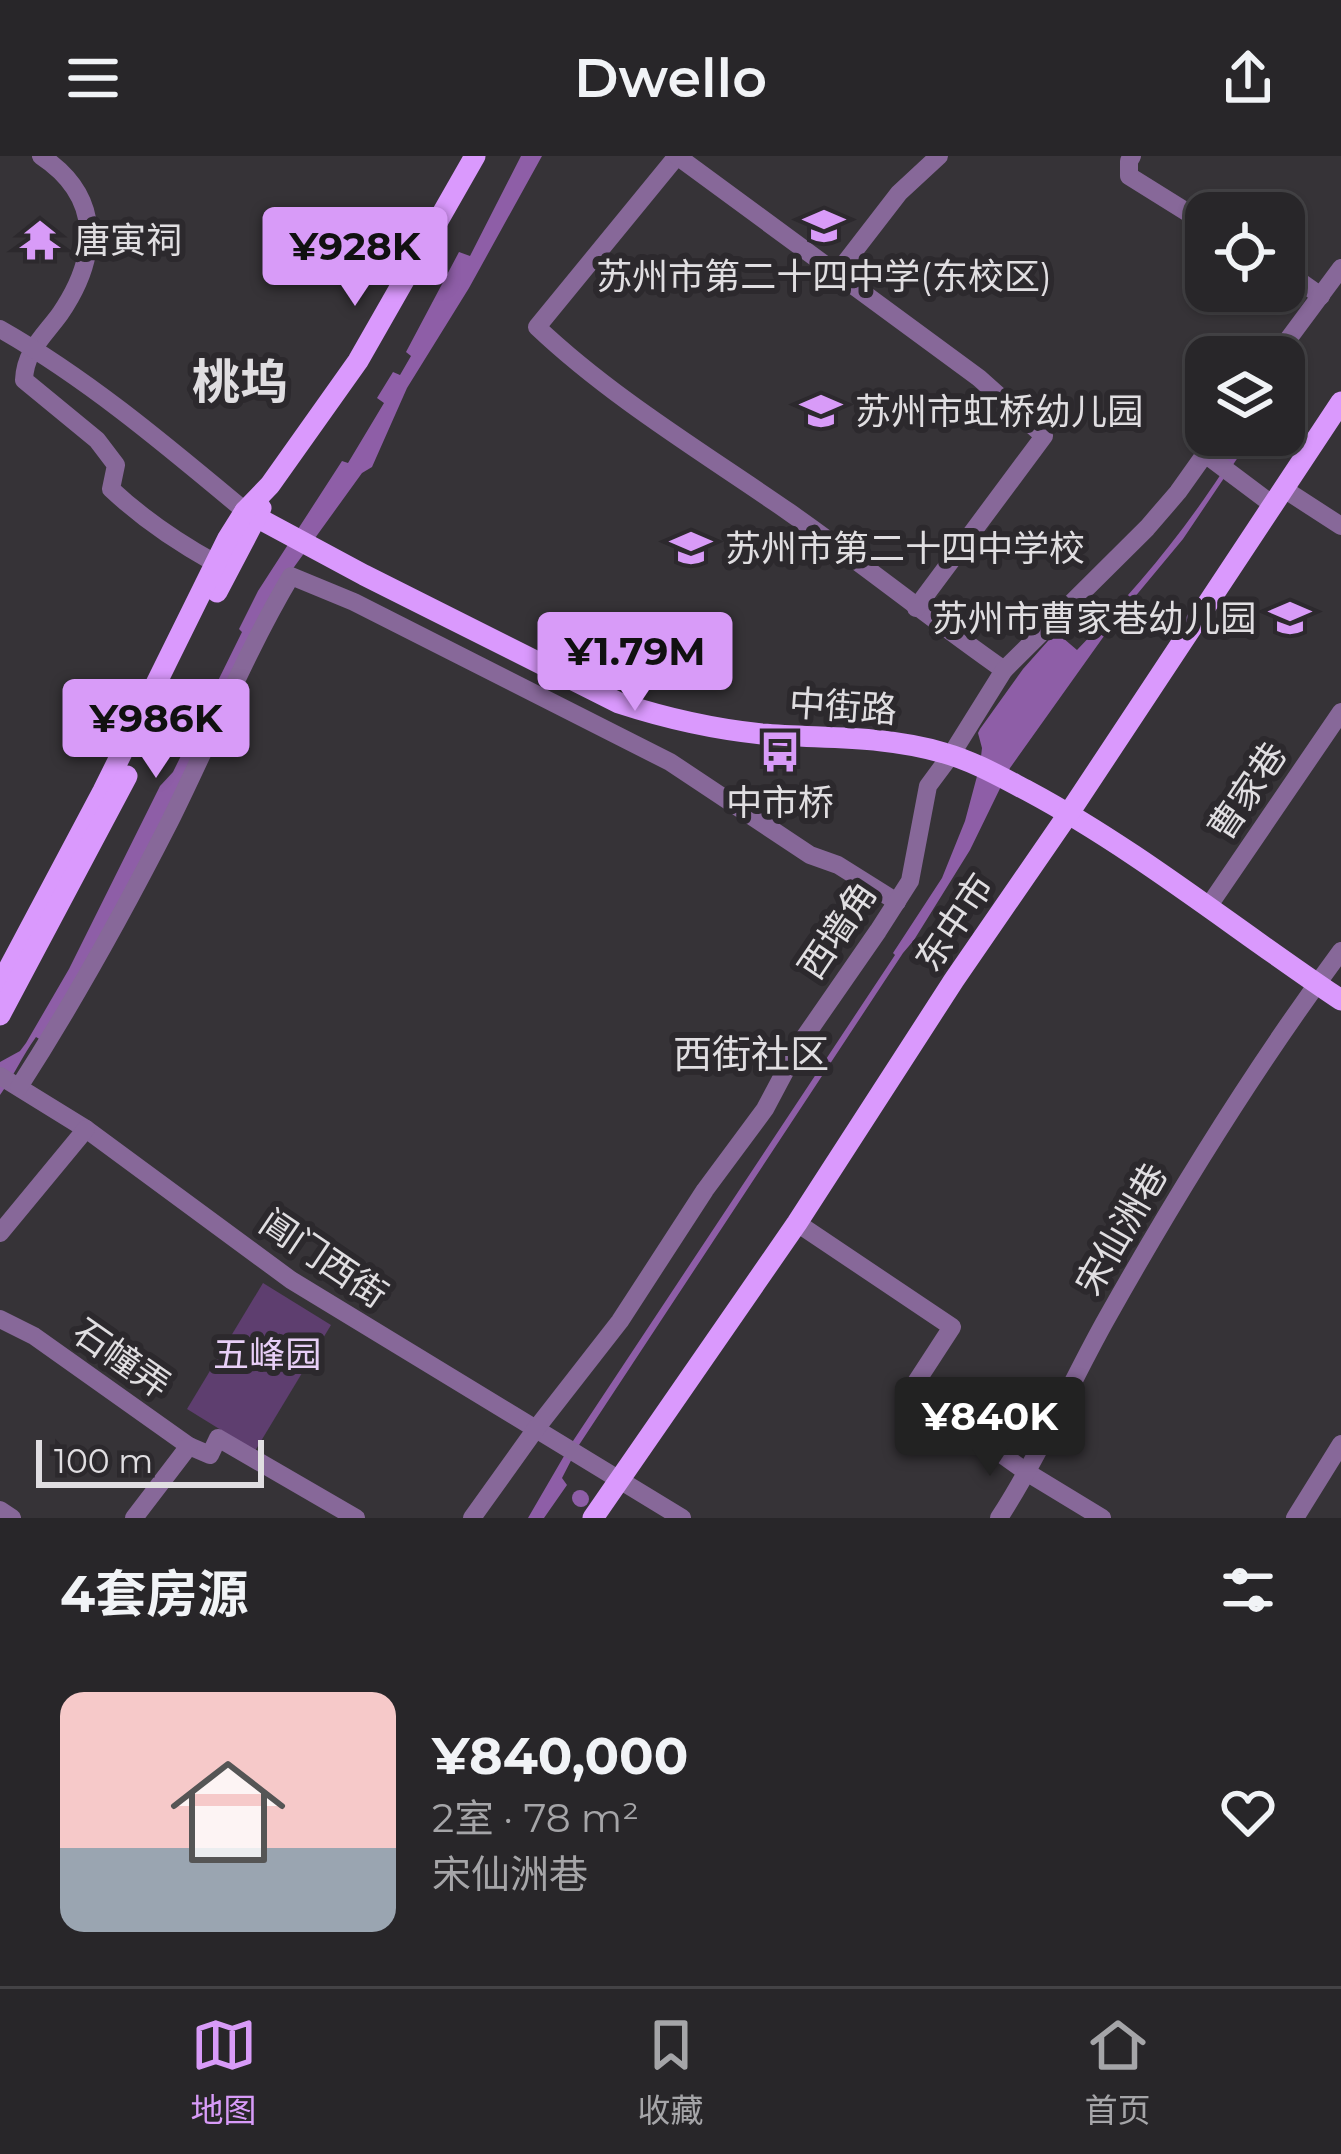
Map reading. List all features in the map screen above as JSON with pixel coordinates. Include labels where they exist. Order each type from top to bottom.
[{"type":"main road","points":[[0,1016],[260,519],[270,485],[358,361],[475,156]]},
{"type":"main road","name":"东中市","points":[[593,1518],[797,1223],[1341,402]]},
{"type":"main road","points":[[0,985],[103,791],[215,563],[260,519]]},
{"type":"main road","name":"中街路","points":[[260,519],[619,703],[759,734],[853,736],[924,747],[959,758],[1069,813],[1341,1000]]},
{"type":"street","points":[[40,156],[59,168],[76,189],[91,238],[79,281],[32,347],[24,380],[97,440],[116,465],[111,489],[176,542],[215,563]]},
{"type":"street","points":[[916,608],[1044,436],[979,378],[677,156],[537,327],[615,392],[853,557],[916,608],[1004,670]]},
{"type":"street","points":[[838,272],[899,194],[939,156]]},
{"type":"street","points":[[1132,156],[1129,176],[1185,211]]},
{"type":"street","points":[[1291,336],[1341,268]]},
{"type":"street","points":[[1305,285],[1321,296]]},
{"type":"street","points":[[0,328],[152,434],[260,519]]},
{"type":"street","name":"西墙角","points":[[472,1518],[620,1321],[705,1190],[766,1108],[800,1045],[897,902],[910,881],[928,786],[959,758],[1004,670],[1147,528],[1210,451],[1231,473],[1279,497]]},
{"type":"street","points":[[1279,497],[1341,526]]},
{"type":"street","points":[[10,1082],[104,943],[291,576],[354,602],[670,762],[810,855],[838,865],[897,902]]},
{"type":"street","name":"曹家巷","points":[[1208,908],[1341,712]]},
{"type":"street","points":[[1317,984],[1341,951]]},
{"type":"street","name":"宋仙洲巷","points":[[999,1518],[1028,1473],[1105,1321],[1205,1150],[1317,984]]},
{"type":"street","name":"阊门西街","points":[[10,1082],[86,1129],[291,1280],[682,1518]]},
{"type":"street","points":[[0,1233],[86,1129]]},
{"type":"street","points":[[797,1223],[952,1327],[911,1390],[1028,1473],[1102,1518]]},
{"type":"street","name":"石幢弄","points":[[0,1318],[34,1336],[189,1446],[134,1518]]},
{"type":"street","points":[[189,1446],[210,1455],[218,1438],[356,1518]]},
{"type":"street","points":[[1294,1518],[1340,1448]]},
{"type":"street","points":[[0,1510],[12,1518]]},
{"type":"green space","name":"五峰园","points":[[263,1283],[331,1325],[255,1451],[187,1409]]},
{"type":"shaded area","points":[[521,156],[542,156],[407,388],[372,467],[362,473],[284,581],[166,821],[41,1040],[36,1037],[0,1095],[0,1062],[26,1043],[69,969],[160,786],[173,772],[258,591],[342,461],[348,463],[384,403],[377,398],[393,372],[400,375],[411,356],[406,352],[459,252],[470,256]]},
{"type":"shaded area","points":[[1221,456],[1239,456],[1183,539],[1114,622],[1010,768],[970,850],[914,940],[579,1445],[562,1478],[567,1485],[544,1518],[528,1518],[571,1444],[942,878],[965,821],[980,765],[980,729],[1056,632],[1077,650],[1135,587],[1221,474],[1213,468]]},
{"type":"place","name":"苏州市第二十四中学(东校区)","points":[[824,226]]},
{"type":"place","name":"唐寅祠","points":[[40,240]]},
{"type":"place","name":"苏州市虹桥幼儿园","points":[[821,411]]},
{"type":"place","name":"苏州市第二十四中学校","points":[[691,548]]},
{"type":"place","name":"苏州市曹家巷幼儿园","points":[[1290,618]]},
{"type":"place","name":"中市桥","points":[[780,752]]},
{"type":"district","name":"桃坞","points":[[240,382]]},
{"type":"district","name":"西街社区","points":[[751,1054]]}]
